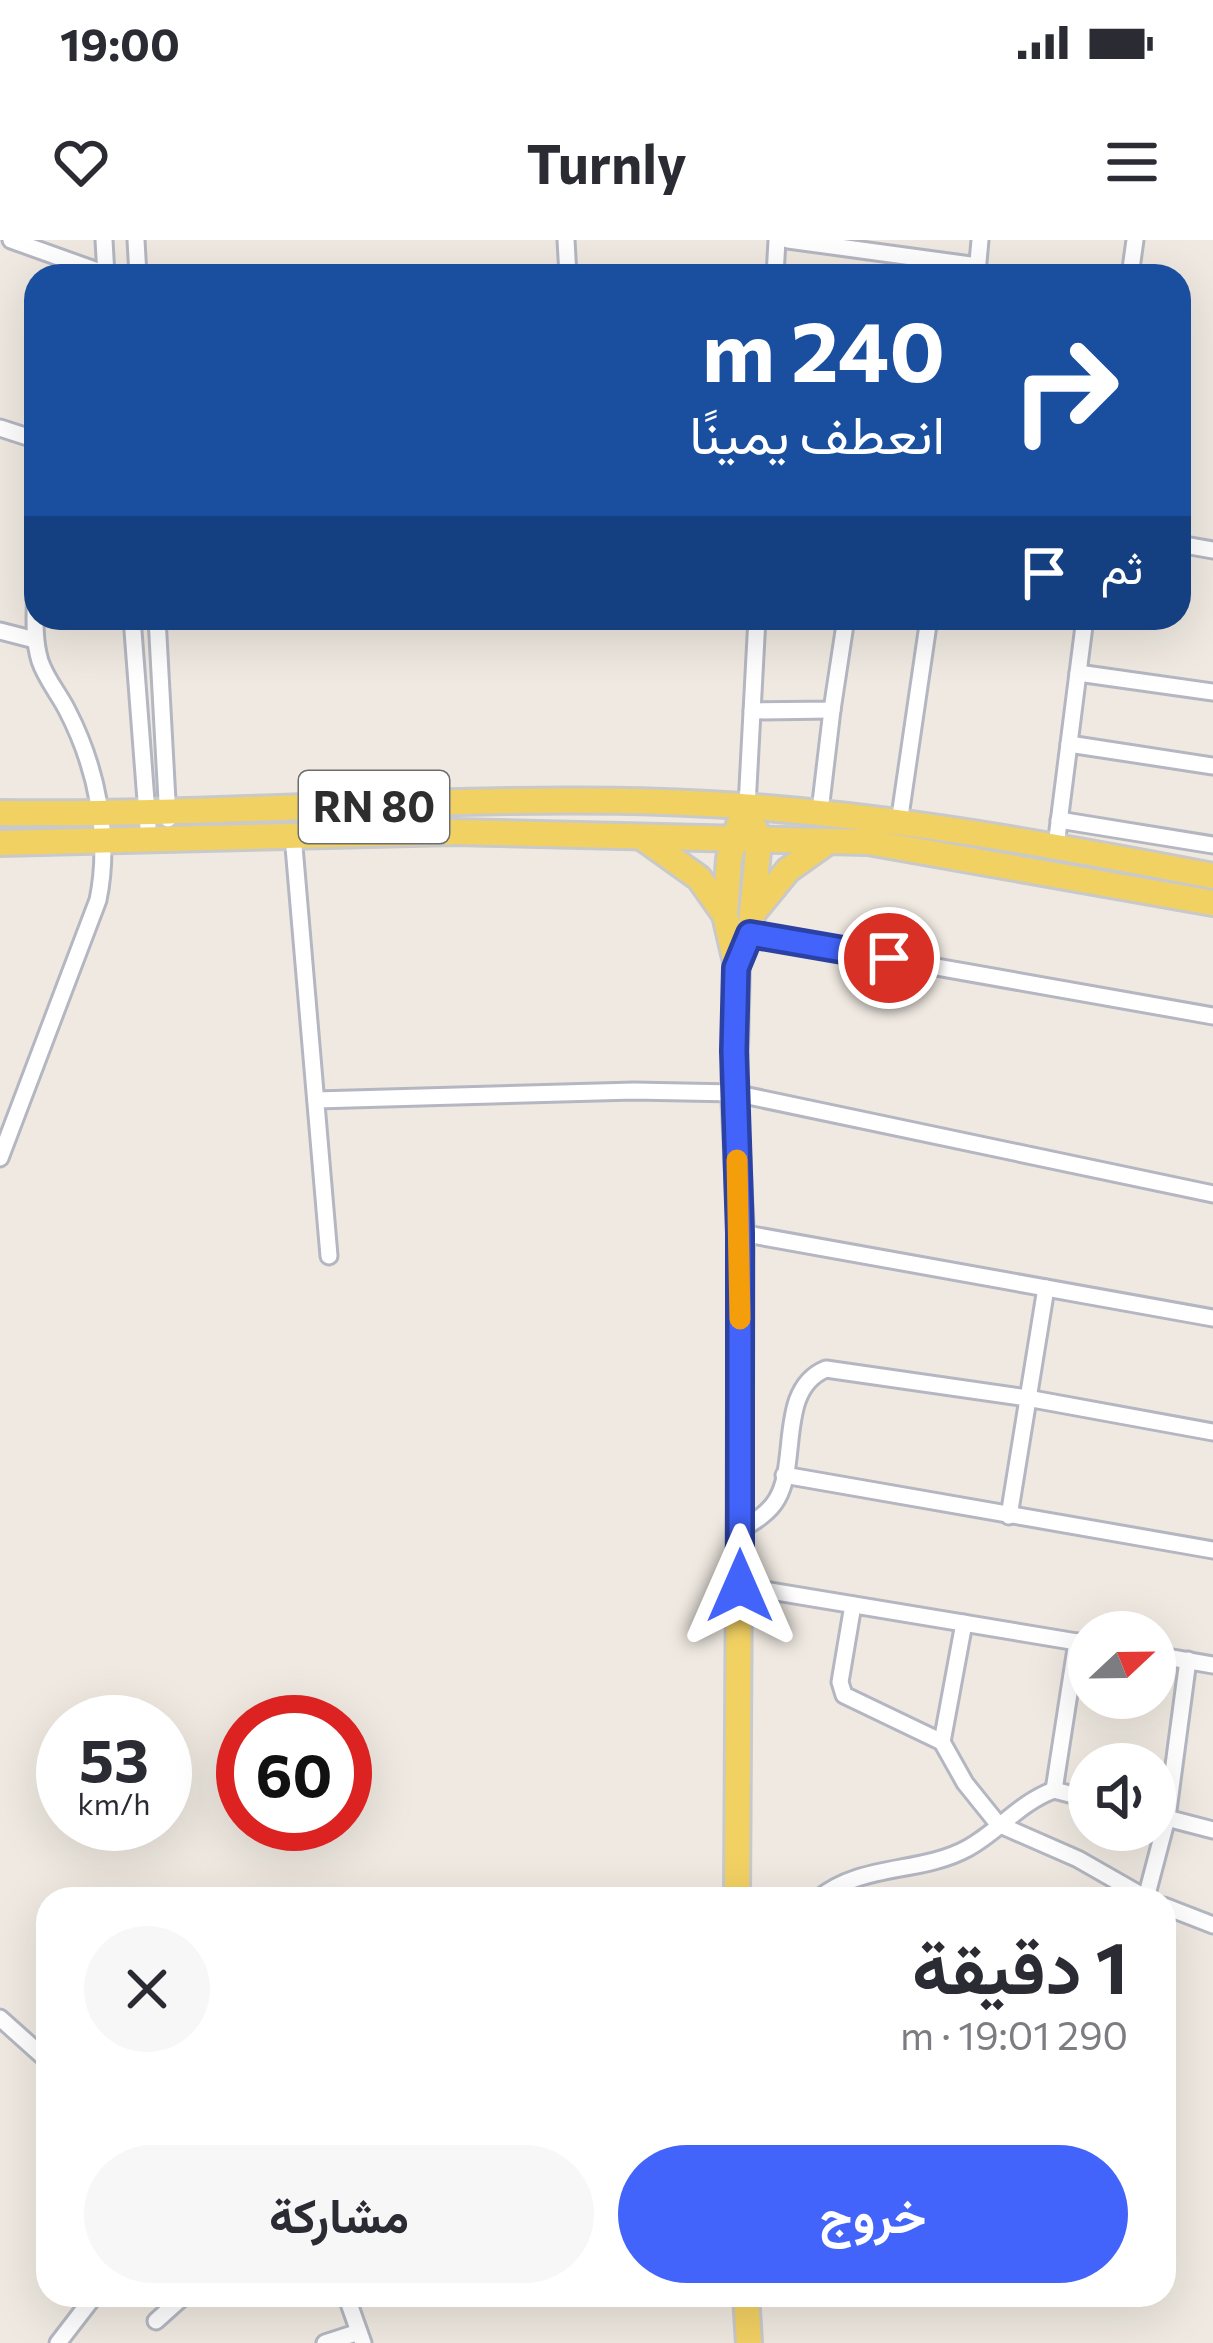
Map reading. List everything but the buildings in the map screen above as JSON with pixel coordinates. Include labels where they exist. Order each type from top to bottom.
[{"type":"main road","name":"RN 80","points":[[0,844],[104,842],[158,827],[550,801],[747,806],[899,823],[1058,833],[1126,859],[1213,876]]},
{"type":"main road","points":[[737,1887],[740,1233],[734,1093],[739,923],[733,838],[747,806]]},
{"type":"main road","points":[[739,923],[759,841],[747,806]]},
{"type":"main road","name":"RN 80","points":[[0,813],[101,814],[158,827],[293,835],[455,832],[906,847],[1213,903]]},
{"type":"main road","points":[[641,837],[699,878],[739,923]]},
{"type":"main road","points":[[739,923],[788,870],[828,842]]},
{"type":"main road","points":[[747,2307],[749,2343]]},
{"type":"street","points":[[11,240],[76,264]]},
{"type":"street","points":[[788,240],[934,264]]},
{"type":"street","points":[[0,1158],[98,900],[105,870],[101,814],[82,746],[41,666],[35,630]]},
{"type":"street","points":[[133,630],[158,827]]},
{"type":"street","points":[[157,630],[158,827]]},
{"type":"street","points":[[747,806],[756,630]]},
{"type":"street","points":[[820,812],[844,630]]},
{"type":"street","points":[[899,823],[927,630]]},
{"type":"street","points":[[1083,630],[1058,833],[1130,832],[1213,845]]},
{"type":"street","points":[[0,631],[35,640]]},
{"type":"street","points":[[1078,673],[1213,692]]},
{"type":"street","points":[[752,711],[832,710]]},
{"type":"street","points":[[1069,744],[1213,766]]},
{"type":"street","points":[[1126,859],[1130,832]]},
{"type":"street","points":[[293,835],[329,1256]]},
{"type":"street","points":[[739,923],[1213,1016]]},
{"type":"street","points":[[316,1100],[634,1091],[734,1093],[1213,1194]]},
{"type":"street","points":[[740,1233],[1213,1318]]},
{"type":"street","points":[[1009,1516],[1046,1288]]},
{"type":"street","points":[[740,1530],[762,1517],[778,1498],[796,1406],[808,1382],[826,1370],[1028,1398],[1213,1432]]},
{"type":"street","points":[[784,1475],[1213,1550]]},
{"type":"street","points":[[740,1586],[1068,1640]]},
{"type":"street","points":[[853,1605],[840,1682],[844,1695],[942,1742],[965,1783],[998,1824],[1078,1859],[1126,1887]]},
{"type":"street","points":[[942,1742],[964,1623]]},
{"type":"street","points":[[1176,1658],[1213,1665]]},
{"type":"street","points":[[1174,1743],[1188,1660]]},
{"type":"street","points":[[1054,1790],[1068,1719]]},
{"type":"street","points":[[833,1887],[956,1853],[1022,1805],[1054,1790],[1068,1793]]},
{"type":"street","points":[[1176,1821],[1213,1830]]},
{"type":"street","points":[[1149,1887],[1155,1851]]},
{"type":"street","points":[[1176,1911],[1213,1925]]},
{"type":"street","points":[[0,2018],[36,2050]]},
{"type":"street","points":[[58,2343],[86,2307]]},
{"type":"street","points":[[156,2321],[172,2307]]},
{"type":"street","points":[[325,2343],[361,2338],[350,2307]]},
{"type":"slow traffic","points":[[737,1160],[740,1319]]},
{"type":"route","points":[[740,1586],[736,968],[750,934],[889,958]]}]
